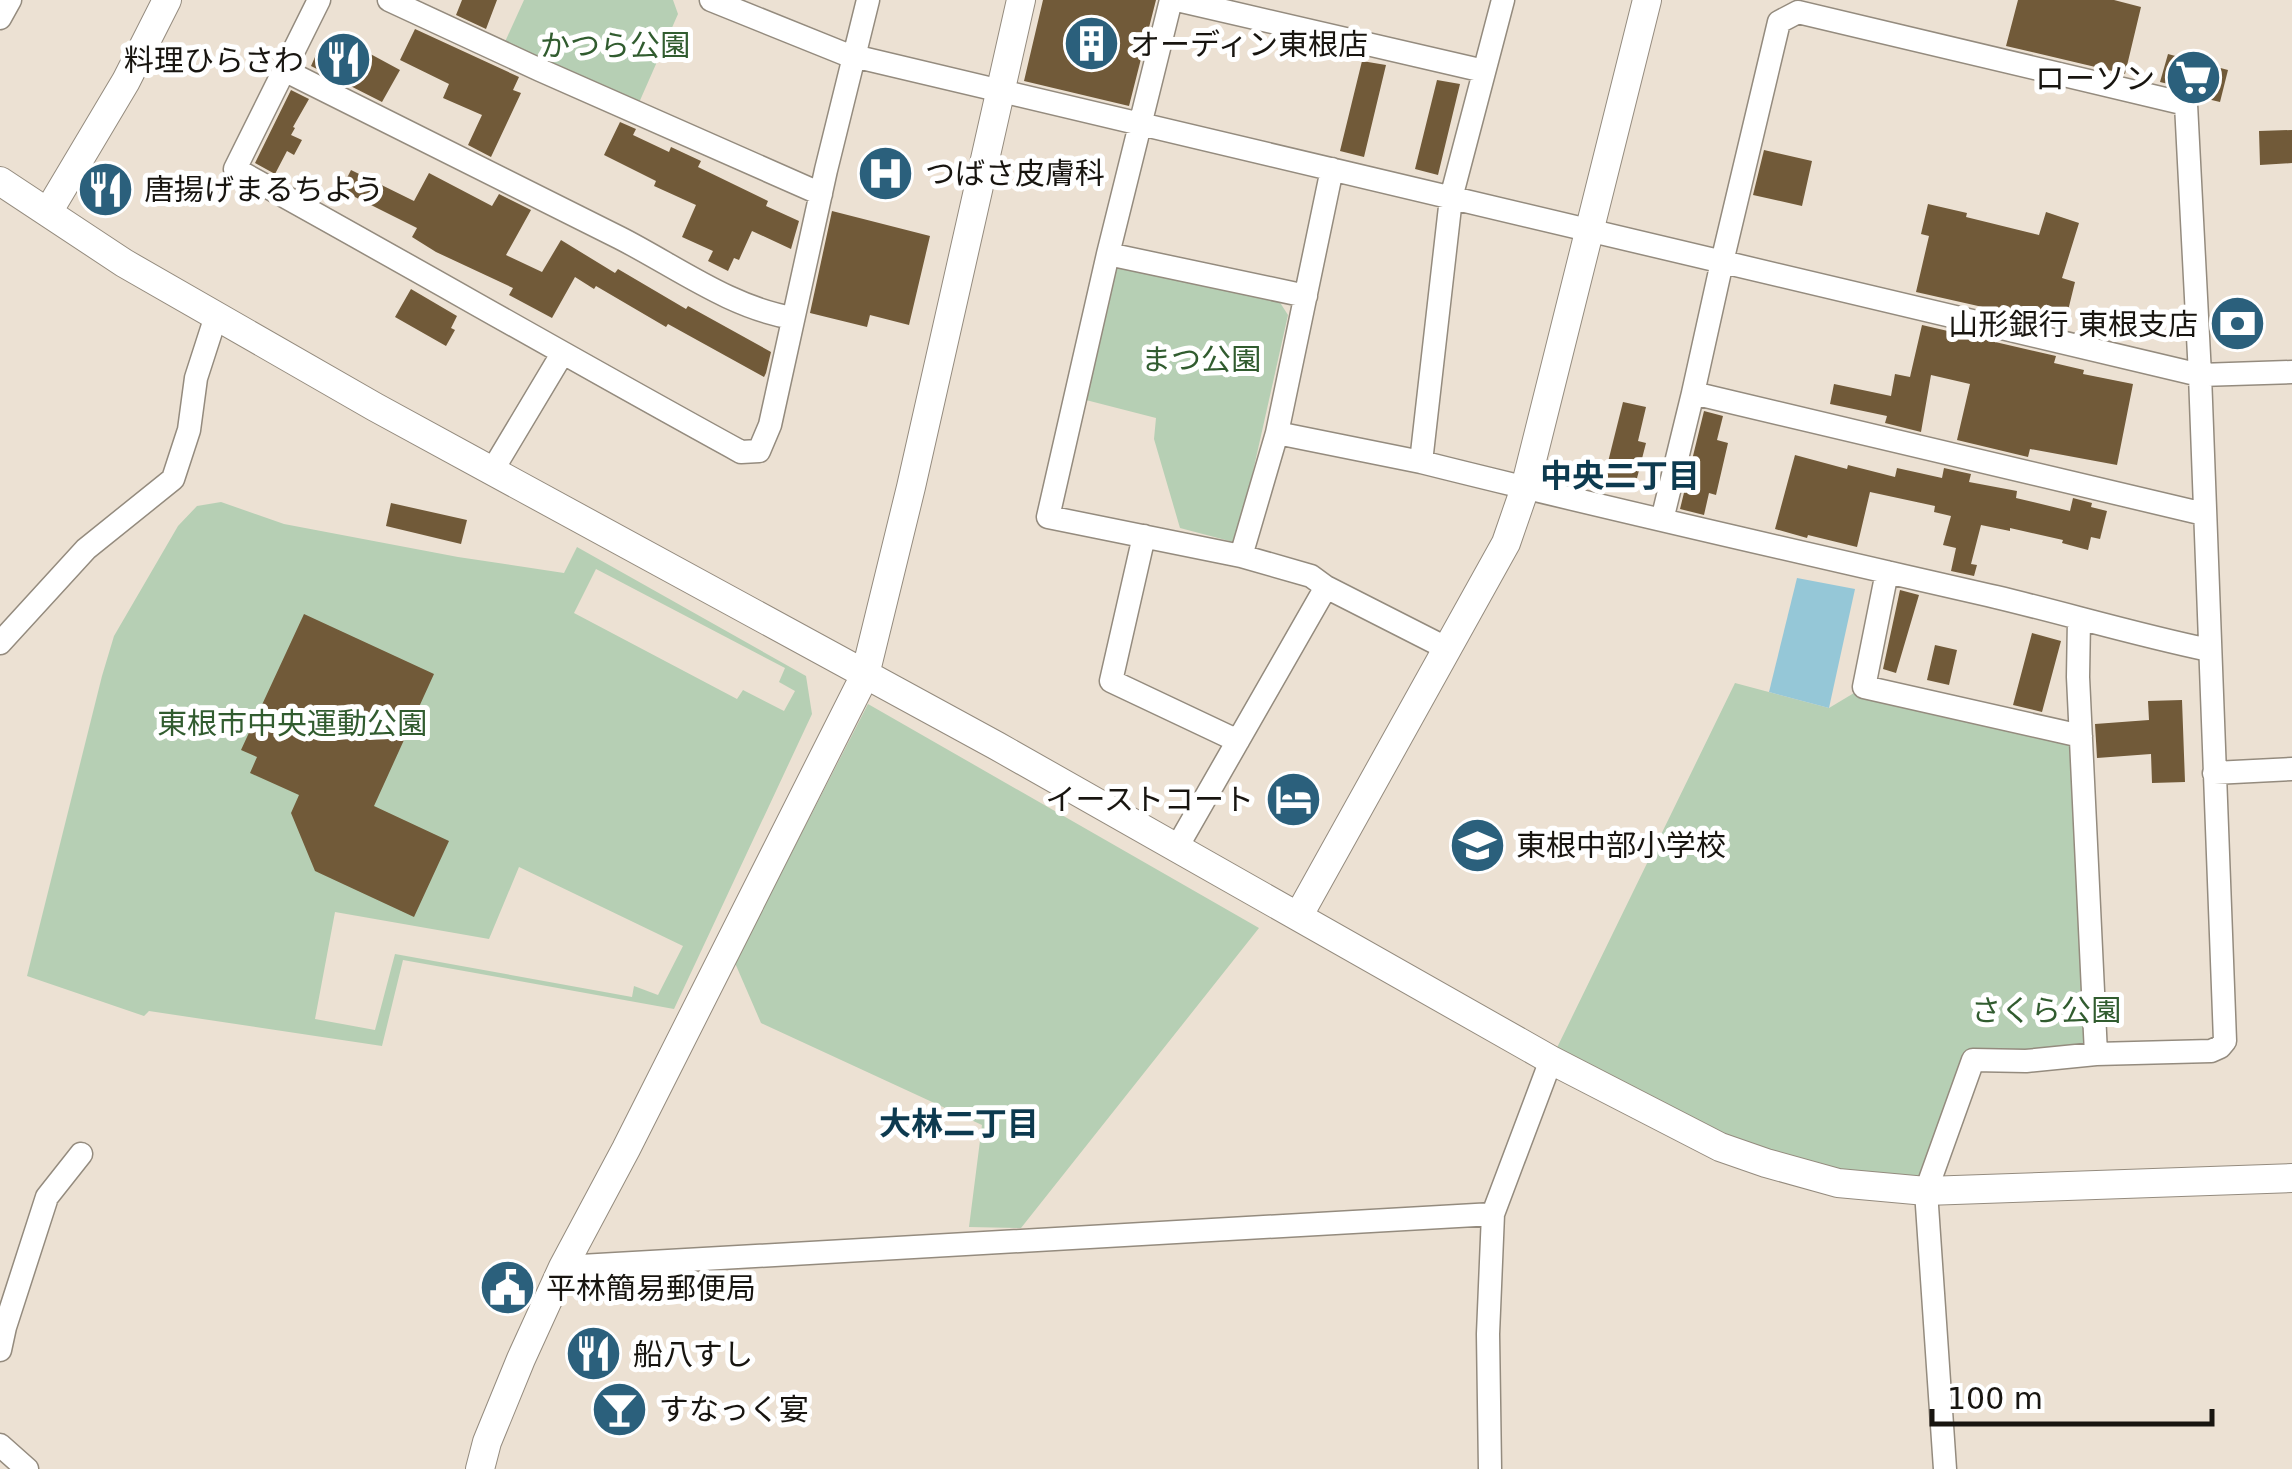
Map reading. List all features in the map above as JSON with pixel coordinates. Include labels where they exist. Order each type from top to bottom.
[{"type":"street","points":[[0,18],[10,0]]},
{"type":"street","points":[[48,212],[126,81],[167,0]]},
{"type":"street","points":[[318,0],[235,169],[740,452],[759,451],[770,425],[868,0]]},
{"type":"street","points":[[389,0],[821,194]]},
{"type":"street","points":[[711,0],[856,56],[2200,375],[2292,372]]},
{"type":"street","points":[[480,1469],[486,1442],[563,1267],[865,676],[1022,0]]},
{"type":"street","points":[[1446,648],[1311,576],[1240,556],[1048,517],[1108,254],[1174,0],[1484,71]]},
{"type":"street","points":[[1421,462],[1452,198],[1503,0]]},
{"type":"street","points":[[1300,915],[1506,543],[1526,488],[1647,0]]},
{"type":"street","points":[[1662,520],[1779,22],[1798,12],[1818,16],[2186,104],[2225,1041],[2211,1051],[2096,1054],[2026,1062],[1973,1060],[1926,1191],[1945,1469]]},
{"type":"street","points":[[284,70],[724,294],[793,318]]},
{"type":"street","points":[[1240,556],[1277,433],[1332,169]]},
{"type":"street","points":[[0,180],[124,263],[492,471],[997,746],[1551,1060],[1735,1153],[1838,1183],[1926,1191],[2292,1178]]},
{"type":"street","points":[[1108,254],[1306,296]]},
{"type":"street","points":[[0,643],[86,549],[172,479],[189,430],[196,378],[216,316]]},
{"type":"street","points":[[492,471],[562,354]]},
{"type":"street","points":[[1693,393],[2204,514]]},
{"type":"street","points":[[1277,433],[1421,462],[2209,650]]},
{"type":"street","points":[[1144,536],[1111,681],[1238,741]]},
{"type":"street","points":[[1887,572],[1864,687],[2081,736]]},
{"type":"street","points":[[1176,849],[1326,587]]},
{"type":"street","points":[[2079,619],[2078,677],[2096,1054]]},
{"type":"street","points":[[2214,773],[2292,769]]},
{"type":"street","points":[[1490,1469],[1488,1334],[1492,1214],[1551,1060]]},
{"type":"street","points":[[0,1350],[47,1198],[81,1154]]},
{"type":"street","points":[[563,1267],[1492,1214]]},
{"type":"street","points":[[0,1445],[27,1469]]},
{"type":"green space","name":"かつら公園","points":[[524,0],[673,0],[678,14],[638,105],[504,44]]},
{"type":"green space","name":"まつ公園","points":[[1113,265],[1279,301],[1288,315],[1237,543],[1180,528],[1154,439],[1156,418],[1082,399]]},
{"type":"green space","name":"東根市中央運動公園","points":[[221,502],[284,524],[564,573],[577,547],[806,676],[812,714],[674,1009],[403,960],[382,1046],[149,1011],[144,1016],[27,976],[114,636],[178,526],[197,506]],"holes":[[[596,569],[785,668],[779,682],[795,691],[784,711],[743,690],[737,699],[574,613]],[[519,867],[683,946],[658,995],[634,986],[632,997],[395,954],[375,1030],[315,1019],[335,912],[489,939]]]},
{"type":"green space","name":"さくら公園","points":[[1735,683],[1829,708],[1864,687],[2081,736],[2096,1054],[1973,1060],[1926,1191],[1838,1183],[1551,1060]]},
{"type":"green space","points":[[868,704],[1259,928],[1021,1228],[969,1227],[982,1125],[761,1023],[735,963]]},
{"type":"water","points":[[1797,578],[1855,589],[1829,708],[1769,692]]},
{"type":"building","points":[[462,0],[497,0],[486,29],[456,15]]},
{"type":"building","name":"オーディン東根店","points":[[1043,0],[1156,0],[1129,106],[1024,81]]},
{"type":"building","points":[[2018,0],[2114,0],[2141,7],[2125,74],[2006,46]]},
{"type":"building","points":[[415,29],[519,77],[513,90],[521,93],[491,157],[468,145],[482,115],[443,98],[449,84],[400,60]]},
{"type":"building","points":[[339,37],[400,70],[382,102],[311,66],[319,48],[331,54]]},
{"type":"building","name":"ローソン","points":[[2168,54],[2228,70],[2220,102],[2160,82]]},
{"type":"building","points":[[1362,61],[1386,65],[1364,157],[1340,151]]},
{"type":"building","points":[[1437,80],[1460,84],[1438,175],[1415,169]]},
{"type":"building","points":[[291,90],[309,99],[291,135],[302,140],[294,155],[287,151],[275,174],[255,163]]},
{"type":"building","points":[[620,122],[636,129],[633,135],[669,152],[671,147],[701,161],[698,167],[768,201],[766,206],[799,221],[791,249],[752,231],[739,260],[734,258],[728,271],[708,261],[713,251],[682,237],[696,205],[654,186],[656,181],[604,155]]},
{"type":"building","points":[[2292,130],[2292,163],[2260,165],[2259,131]]},
{"type":"building","points":[[1764,150],[1812,161],[1802,206],[1753,195]]},
{"type":"building","points":[[351,170],[414,201],[429,173],[492,206],[499,194],[531,210],[506,255],[542,272],[561,240],[615,273],[618,269],[771,352],[766,373],[764,377],[575,277],[552,318],[509,295],[513,288],[412,237],[417,228],[341,190]]},
{"type":"building","points":[[1928,204],[2039,235],[2046,212],[2079,223],[2062,278],[2075,282],[2064,327],[1916,292],[1929,236],[1921,234]]},
{"type":"building","points":[[832,211],[930,236],[909,325],[870,315],[867,327],[810,313]]},
{"type":"building","points":[[411,289],[457,316],[446,346],[395,317]]},
{"type":"building","points":[[1922,325],[2056,356],[2054,363],[2084,370],[2083,374],[2133,384],[2117,465],[2030,449],[2028,457],[1957,440],[1970,384],[1931,375],[1921,432],[1885,423],[1887,416],[1830,404],[1834,384],[1891,396],[1895,374],[1910,377]]},
{"type":"building","points":[[1623,402],[1646,407],[1638,441],[1646,443],[1635,486],[1604,478]]},
{"type":"building","points":[[1704,411],[1723,416],[1717,440],[1728,443],[1716,495],[1709,493],[1704,515],[1680,509]]},
{"type":"building","points":[[1795,455],[1895,477],[1897,468],[1942,478],[1944,468],[1971,474],[1969,482],[2017,491],[2016,498],[2070,511],[2073,498],[2107,511],[2100,539],[2091,537],[2088,550],[2062,543],[2063,540],[1981,525],[1971,564],[1977,565],[1974,576],[1951,571],[1956,548],[1943,545],[1951,516],[1934,512],[1935,506],[1870,492],[1857,547],[1775,529]]},
{"type":"building","points":[[391,503],[467,520],[461,544],[386,526]]},
{"type":"building","points":[[1900,590],[1919,595],[1896,673],[1883,669]]},
{"type":"building","points":[[304,614],[434,674],[374,806],[449,841],[414,917],[315,871],[291,813],[299,795],[250,773],[257,757],[241,750]]},
{"type":"building","points":[[2032,633],[2061,641],[2042,712],[2013,705]]},
{"type":"building","points":[[1935,645],[1957,650],[1949,685],[1927,680]]},
{"type":"building","points":[[2182,700],[2185,782],[2152,783],[2151,754],[2097,758],[2095,724],[2149,720],[2148,701]]},
{"type":"place","name":"オーディン東根店","points":[[1091,44]]},
{"type":"place","name":"料理ひらさわ","points":[[343,60]]},
{"type":"place","name":"ローソン","points":[[2194,78]]},
{"type":"place","name":"つばさ皮膚科","points":[[886,173]]},
{"type":"place","name":"唐揚げまるちよう","points":[[105,189]]},
{"type":"place","name":"山形銀行 東根支店","points":[[2237,324]]},
{"type":"place","name":"イーストコート","points":[[1293,799]]},
{"type":"place","name":"東根中部小学校","points":[[1477,845]]},
{"type":"place","name":"平林簡易郵便局","points":[[507,1288]]},
{"type":"place","name":"船八すし","points":[[594,1354]]},
{"type":"place","name":"すなっく宴","points":[[620,1409]]},
{"type":"district","name":"中央二丁目","points":[[1620,476]]},
{"type":"district","name":"大林二丁目","points":[[959,1124]]}]
